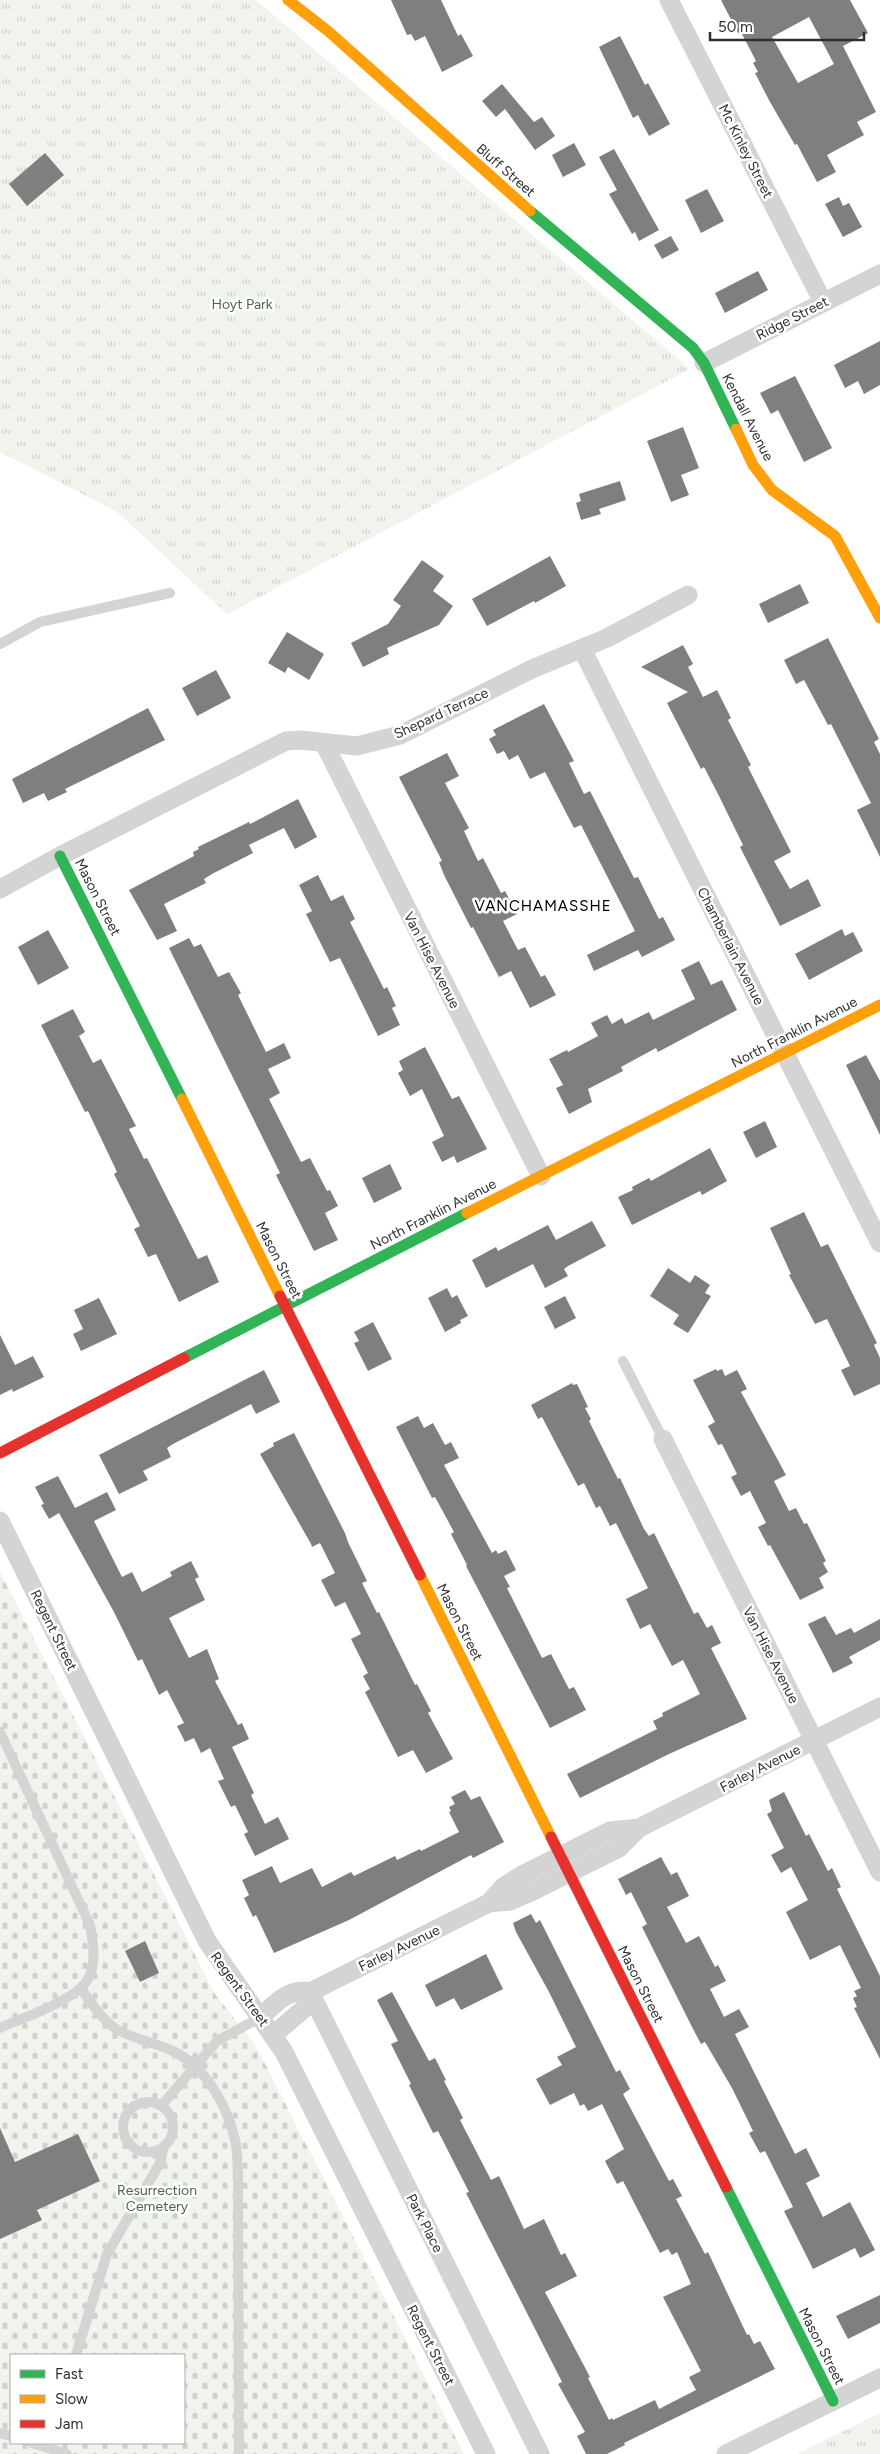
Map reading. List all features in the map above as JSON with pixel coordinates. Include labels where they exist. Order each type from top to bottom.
[{"type":"street","name":"Bluff Street","points":[[288,0],[328,30],[502,187],[693,348],[704,363]]},
{"type":"street","name":"Mc Kinley Street","points":[[669,0],[823,302]]},
{"type":"street","name":"Ridge Street","points":[[704,363],[880,274]]},
{"type":"street","name":"Kendall Avenue","points":[[704,363],[754,466],[772,490],[835,536],[842,544],[880,618]]},
{"type":"street","name":"Shepard Terrace","points":[[0,889],[60,856],[286,741],[300,740],[357,746],[400,735],[532,669],[582,649],[688,596]]},
{"type":"street","name":"Chamberlain Avenue","points":[[582,649],[880,1243]]},
{"type":"street","name":"Van Hise Avenue","points":[[324,743],[541,1176]]},
{"type":"street","name":"Mason Street","points":[[60,856],[832,2401]]},
{"type":"street","name":"North Franklin Avenue","points":[[0,1453],[285,1306],[880,1005]]},
{"type":"street","name":"Van Hise Avenue","points":[[662,1439],[880,1872]]},
{"type":"street","name":"Regent Street","points":[[0,1521],[207,1941],[239,1989],[261,2016],[288,2061],[486,2454]]},
{"type":"street","name":"Farley Avenue","points":[[261,2016],[272,2005],[292,1992],[303,1990],[310,1992],[489,1903],[510,1901],[569,1874],[619,1848],[639,1828],[880,1707]]},
{"type":"street","name":"Farley Avenue","points":[[489,1903],[503,1887],[610,1831],[639,1828]]},
{"type":"street","points":[[273,2035],[306,2007],[310,1992]]},
{"type":"street","name":"Park Place","points":[[310,1992],[540,2454]]},
{"type":"street","points":[[726,2454],[880,2378]]},
{"type":"lane","points":[[0,644],[40,622],[170,593]]},
{"type":"lane","points":[[623,1361],[662,1439]]},
{"type":"lane","points":[[0,1732],[90,1925],[94,1948],[89,1979],[81,1988],[0,2028]]},
{"type":"lane","points":[[81,1988],[98,2012],[116,2029],[176,2052],[196,2066],[220,2101],[235,2138],[238,2174],[240,2454]]},
{"type":"lane","points":[[161,2106],[217,2041],[261,2016]]},
{"type":"lane","points":[[146,2103],[161,2106],[172,2119],[172,2136],[164,2146],[153,2152],[137,2149],[125,2137],[124,2122],[132,2108],[146,2103]]},
{"type":"lane","points":[[76,2354],[107,2254],[160,2163],[164,2146]]},
{"type":"lane","points":[[45,2448],[67,2454]]},
{"type":"green space","name":"Hoyt Park","points":[[0,0],[256,0],[690,369],[227,614],[116,511],[0,452]]},
{"type":"green space","name":"Resurrection Cemetery","points":[[0,1572],[215,1994],[256,2046],[464,2454],[0,2454]]},
{"type":"green space","points":[[880,2413],[880,2454],[797,2454]]},
{"type":"building","points":[[391,0],[441,0],[458,36],[461,34],[473,56],[442,72],[425,36],[415,41],[411,34],[407,35]]},
{"type":"building","points":[[721,0],[850,0],[868,33],[843,46],[876,112],[857,122],[864,135],[827,155],[836,172],[817,182],[797,144],[795,145],[770,102],[755,73],[758,72],[753,63],[756,61],[741,32],[738,33]],"holes":[[[809,17],[834,64],[798,83],[772,37]]]},
{"type":"building","points":[[620,36],[645,85],[648,83],[670,124],[649,136],[638,115],[633,118],[599,47]]},
{"type":"building","points":[[502,84],[534,122],[542,117],[555,136],[535,150],[505,109],[496,117],[482,101]]},
{"type":"building","points":[[574,143],[586,165],[563,177],[552,155]]},
{"type":"building","points":[[614,149],[659,230],[639,241],[635,232],[632,234],[609,194],[617,190],[599,157]]},
{"type":"building","points":[[45,153],[64,175],[27,206],[9,184]]},
{"type":"building","points":[[707,189],[724,221],[701,233],[685,200]]},
{"type":"building","points":[[839,197],[843,206],[849,203],[862,227],[843,237],[825,204]]},
{"type":"building","points":[[671,236],[679,250],[662,259],[654,245]]},
{"type":"building","points":[[758,271],[768,290],[725,313],[715,293]]},
{"type":"building","points":[[880,341],[880,385],[864,394],[858,381],[845,388],[834,365]]},
{"type":"building","points":[[795,376],[832,448],[804,462],[778,410],[771,414],[760,393]]},
{"type":"building","points":[[683,427],[699,468],[681,475],[689,495],[671,502],[647,441]]},
{"type":"building","points":[[620,481],[626,500],[599,509],[601,514],[581,520],[576,503],[581,501],[579,494]]},
{"type":"building","points":[[550,556],[566,586],[487,626],[472,599]]},
{"type":"building","points":[[422,560],[444,576],[433,591],[453,606],[439,625],[387,648],[389,654],[363,667],[351,643],[388,624],[401,606],[393,600]]},
{"type":"building","points":[[800,584],[809,603],[768,623],[759,604]]},
{"type":"building","points":[[287,632],[324,654],[309,680],[288,667],[285,673],[268,663]]},
{"type":"building","points":[[828,638],[879,739],[874,742],[880,754],[880,857],[857,810],[871,803],[831,724],[828,725],[804,680],[796,684],[784,660]]},
{"type":"building","points":[[683,645],[693,664],[688,667],[703,697],[717,690],[731,718],[728,720],[751,765],[748,767],[791,852],[774,861],[790,889],[808,879],[821,906],[780,926],[740,847],[743,845],[719,796],[704,767],[701,769],[667,703],[688,692],[641,667]]},
{"type":"building","points":[[216,670],[231,698],[197,716],[182,688]]},
{"type":"building","points":[[544,704],[574,761],[569,763],[584,794],[590,791],[634,878],[638,877],[659,919],[663,917],[675,940],[642,957],[638,950],[594,971],[587,955],[635,931],[581,825],[574,828],[545,772],[530,779],[518,755],[509,760],[504,751],[497,754],[489,739],[496,735],[493,730]]},
{"type":"building","points":[[148,708],[165,740],[65,789],[67,792],[48,801],[44,793],[23,803],[12,779]]},
{"type":"building","points":[[447,753],[459,776],[445,783],[469,828],[464,831],[478,861],[483,858],[501,893],[505,891],[517,914],[503,921],[518,950],[525,947],[541,977],[545,975],[556,995],[530,1008],[511,971],[499,977],[473,927],[471,928],[444,875],[439,862],[442,861],[399,777]]},
{"type":"building","points":[[298,799],[317,837],[295,849],[284,828],[249,845],[253,853],[204,879],[206,883],[164,904],[177,931],[157,940],[129,890],[194,856],[193,852],[199,849],[198,847],[249,822],[250,824]]},
{"type":"building","points":[[318,875],[331,901],[343,895],[355,919],[350,922],[384,989],[387,987],[396,1006],[392,1008],[400,1025],[378,1036],[340,958],[330,962],[306,914],[312,911],[299,885]]},
{"type":"building","points":[[842,929],[845,936],[853,932],[863,951],[809,980],[795,954]]},
{"type":"building","points":[[48,930],[69,968],[38,985],[18,947]]},
{"type":"building","points":[[189,938],[194,947],[201,944],[218,977],[229,972],[241,993],[238,995],[266,1052],[284,1043],[291,1058],[268,1069],[280,1093],[269,1099],[301,1162],[310,1158],[327,1191],[330,1190],[338,1206],[325,1213],[338,1240],[314,1251],[276,1175],[280,1173],[169,948]]},
{"type":"building","points":[[699,961],[711,985],[722,980],[737,1010],[658,1052],[656,1048],[621,1067],[623,1071],[588,1089],[592,1102],[569,1114],[556,1088],[563,1085],[549,1059],[567,1050],[568,1052],[598,1036],[591,1023],[607,1015],[612,1024],[622,1018],[625,1024],[649,1012],[653,1020],[695,999],[681,970]]},
{"type":"building","points":[[73,1009],[85,1032],[79,1036],[93,1063],[101,1059],[136,1126],[129,1129],[144,1159],[147,1158],[198,1259],[207,1255],[219,1282],[179,1302],[156,1254],[148,1257],[134,1229],[140,1226],[114,1174],[117,1172],[88,1111],[85,1112],[41,1025]]},
{"type":"building","points":[[425,1047],[452,1099],[459,1096],[487,1149],[457,1163],[454,1156],[442,1162],[432,1142],[444,1136],[422,1089],[410,1096],[398,1073],[403,1070],[399,1061]]},
{"type":"building","points":[[866,1055],[880,1081],[880,1135],[846,1065]]},
{"type":"building","points":[[765,1121],[777,1147],[756,1158],[743,1132]]},
{"type":"building","points":[[710,1148],[727,1181],[702,1195],[700,1191],[632,1225],[618,1197],[633,1190],[632,1187],[649,1178],[651,1181]]},
{"type":"building","points":[[390,1164],[402,1189],[374,1203],[362,1178]]},
{"type":"building","points":[[804,1212],[821,1247],[828,1244],[877,1343],[874,1345],[880,1358],[880,1384],[854,1396],[841,1370],[850,1366],[827,1319],[815,1324],[789,1275],[791,1274],[770,1228]]},
{"type":"building","points":[[592,1221],[606,1246],[568,1266],[564,1269],[568,1276],[545,1288],[533,1264],[486,1288],[472,1260],[496,1247],[498,1251],[548,1225],[556,1240]]},
{"type":"building","points":[[668,1268],[690,1283],[695,1275],[710,1285],[705,1293],[711,1296],[688,1333],[673,1324],[679,1315],[650,1296]]},
{"type":"building","points":[[447,1288],[452,1298],[457,1295],[468,1316],[460,1320],[461,1323],[445,1332],[428,1298]]},
{"type":"building","points":[[565,1296],[576,1318],[555,1329],[544,1307]]},
{"type":"building","points":[[99,1298],[117,1334],[81,1351],[73,1334],[83,1329],[74,1310]]},
{"type":"building","points":[[373,1322],[392,1359],[368,1371],[354,1343],[359,1341],[354,1332]]},
{"type":"building","points":[[0,1335],[15,1365],[33,1356],[44,1377],[13,1392],[12,1389],[0,1395]]},
{"type":"building","points":[[716,1369],[717,1371],[722,1369],[725,1376],[737,1370],[747,1389],[741,1392],[786,1475],[774,1481],[789,1511],[796,1508],[804,1524],[807,1523],[826,1561],[823,1563],[828,1572],[819,1578],[824,1588],[800,1600],[758,1527],[766,1523],[750,1491],[741,1496],[731,1477],[737,1474],[722,1444],[718,1445],[708,1426],[715,1422],[693,1380]]},
{"type":"building","points":[[264,1370],[280,1402],[256,1414],[251,1404],[173,1444],[167,1448],[171,1457],[143,1471],[148,1480],[119,1494],[99,1455]]},
{"type":"building","points":[[572,1383],[573,1385],[577,1384],[588,1407],[585,1408],[591,1419],[589,1421],[618,1479],[620,1478],[644,1529],[649,1536],[654,1533],[694,1614],[698,1612],[707,1628],[712,1625],[721,1643],[711,1648],[747,1719],[669,1754],[580,1798],[567,1774],[657,1729],[653,1721],[663,1716],[662,1713],[700,1694],[683,1660],[672,1666],[650,1624],[640,1629],[626,1599],[648,1588],[616,1523],[610,1526],[600,1506],[596,1508],[584,1483],[578,1486],[542,1417],[538,1419],[531,1405]]},
{"type":"building","points":[[418,1416],[424,1428],[433,1423],[445,1445],[451,1442],[459,1458],[444,1465],[492,1553],[496,1550],[498,1554],[506,1550],[516,1570],[504,1576],[510,1587],[507,1588],[542,1658],[551,1654],[569,1689],[574,1687],[586,1710],[550,1728],[466,1566],[451,1534],[454,1532],[435,1497],[432,1498],[396,1427]]},
{"type":"building","points":[[294,1433],[345,1533],[367,1581],[362,1583],[377,1613],[379,1612],[415,1685],[417,1684],[431,1711],[428,1713],[453,1759],[426,1773],[413,1750],[398,1757],[365,1692],[370,1689],[363,1676],[368,1673],[351,1639],[361,1634],[345,1602],[335,1607],[321,1580],[335,1573],[320,1543],[312,1547],[260,1454],[274,1446],[273,1443]]},
{"type":"building","points":[[58,1476],[75,1508],[107,1492],[116,1510],[94,1521],[122,1577],[132,1572],[142,1592],[172,1576],[170,1572],[191,1561],[199,1577],[195,1579],[205,1600],[169,1618],[189,1658],[207,1649],[219,1679],[215,1681],[238,1725],[242,1723],[249,1739],[232,1747],[254,1793],[251,1795],[265,1824],[278,1817],[289,1839],[255,1856],[244,1834],[248,1832],[235,1805],[231,1807],[218,1781],[224,1779],[210,1748],[201,1753],[194,1738],[185,1742],[177,1726],[184,1723],[167,1690],[159,1695],[142,1659],[138,1661],[114,1612],[59,1513],[49,1519],[41,1505],[44,1504],[35,1487]]},
{"type":"building","points":[[825,1616],[836,1635],[851,1628],[854,1633],[880,1619],[880,1640],[849,1657],[853,1663],[833,1673],[808,1624]]},
{"type":"building","points":[[465,1790],[471,1800],[480,1796],[504,1842],[473,1858],[471,1855],[349,1920],[274,1953],[256,1915],[253,1917],[244,1898],[249,1895],[242,1880],[272,1866],[280,1883],[312,1868],[322,1887],[351,1872],[354,1876],[395,1856],[397,1860],[420,1849],[421,1851],[459,1832],[449,1812],[451,1811],[449,1807],[455,1804],[451,1797]]},
{"type":"building","points":[[784,1792],[806,1836],[809,1834],[828,1871],[832,1868],[841,1887],[837,1889],[880,1976],[880,2059],[854,2008],[857,2007],[853,1998],[857,1996],[854,1991],[861,1988],[840,1945],[810,1960],[786,1912],[808,1900],[791,1867],[781,1873],[771,1855],[784,1848],[767,1814],[772,1811],[769,1800]]},
{"type":"building","points":[[661,1857],[671,1875],[677,1872],[689,1896],[667,1907],[686,1943],[699,1936],[715,1967],[718,1965],[726,1981],[710,1989],[724,2017],[739,2009],[749,2027],[735,2034],[795,2154],[806,2148],[820,2176],[806,2183],[823,2217],[850,2202],[875,2250],[860,2258],[855,2248],[813,2269],[784,2211],[793,2207],[765,2151],[760,2153],[749,2133],[753,2131],[732,2088],[705,2042],[701,2044],[642,1927],[647,1924],[631,1892],[626,1895],[618,1879]]},
{"type":"building","points":[[531,1914],[536,1923],[540,1920],[616,2072],[620,2070],[630,2089],[623,2094],[669,2181],[673,2179],[682,2196],[676,2199],[705,2254],[708,2252],[747,2335],[749,2334],[754,2344],[760,2341],[775,2369],[624,2443],[625,2445],[607,2454],[586,2454],[577,2436],[585,2432],[558,2384],[562,2382],[466,2193],[469,2192],[438,2131],[433,2133],[409,2085],[411,2084],[391,2044],[398,2041],[377,2000],[392,1992],[429,2061],[435,2058],[446,2080],[444,2081],[463,2118],[460,2120],[491,2180],[499,2176],[524,2229],[544,2219],[561,2255],[565,2253],[577,2276],[545,2292],[590,2377],[588,2378],[609,2420],[612,2418],[613,2420],[655,2400],[659,2409],[696,2390],[689,2377],[701,2371],[663,2297],[691,2284],[677,2252],[672,2255],[668,2249],[660,2253],[623,2181],[617,2184],[605,2161],[624,2149],[602,2104],[588,2111],[584,2104],[580,2106],[574,2093],[550,2105],[536,2079],[562,2065],[557,2057],[576,2047],[549,1992],[516,1932],[513,1923]]},
{"type":"building","points":[[145,1941],[159,1973],[140,1982],[125,1951]]},
{"type":"building","points":[[486,1954],[503,1989],[461,2010],[454,1998],[436,2007],[425,1985]]},
{"type":"building","points":[[0,2128],[15,2162],[78,2134],[100,2181],[37,2210],[42,2220],[0,2239]]},
{"type":"building","points":[[880,2295],[880,2323],[848,2339],[836,2316]]},
{"type":"traffic: fast","points":[[530,211],[693,348],[704,363],[736,429]]},
{"type":"traffic: fast","points":[[60,856],[182,1099]]},
{"type":"traffic: fast","points":[[184,1358],[467,1213]]},
{"type":"traffic: fast","points":[[726,2187],[833,2401]]},
{"type":"traffic: slow","points":[[288,0],[328,31],[530,211]]},
{"type":"traffic: slow","points":[[736,429],[753,465],[772,490],[835,536],[880,618]]},
{"type":"traffic: slow","points":[[467,1213],[880,1005]]},
{"type":"traffic: slow","points":[[182,1099],[280,1296]]},
{"type":"traffic: slow","points":[[420,1575],[551,1837]]},
{"type":"traffic: jam","points":[[280,1296],[420,1575]]},
{"type":"traffic: jam","points":[[0,1453],[184,1358]]},
{"type":"traffic: jam","points":[[551,1837],[726,2187]]},
{"type":"district","name":"VANCHAMASSHE","points":[[543,906]]}]
